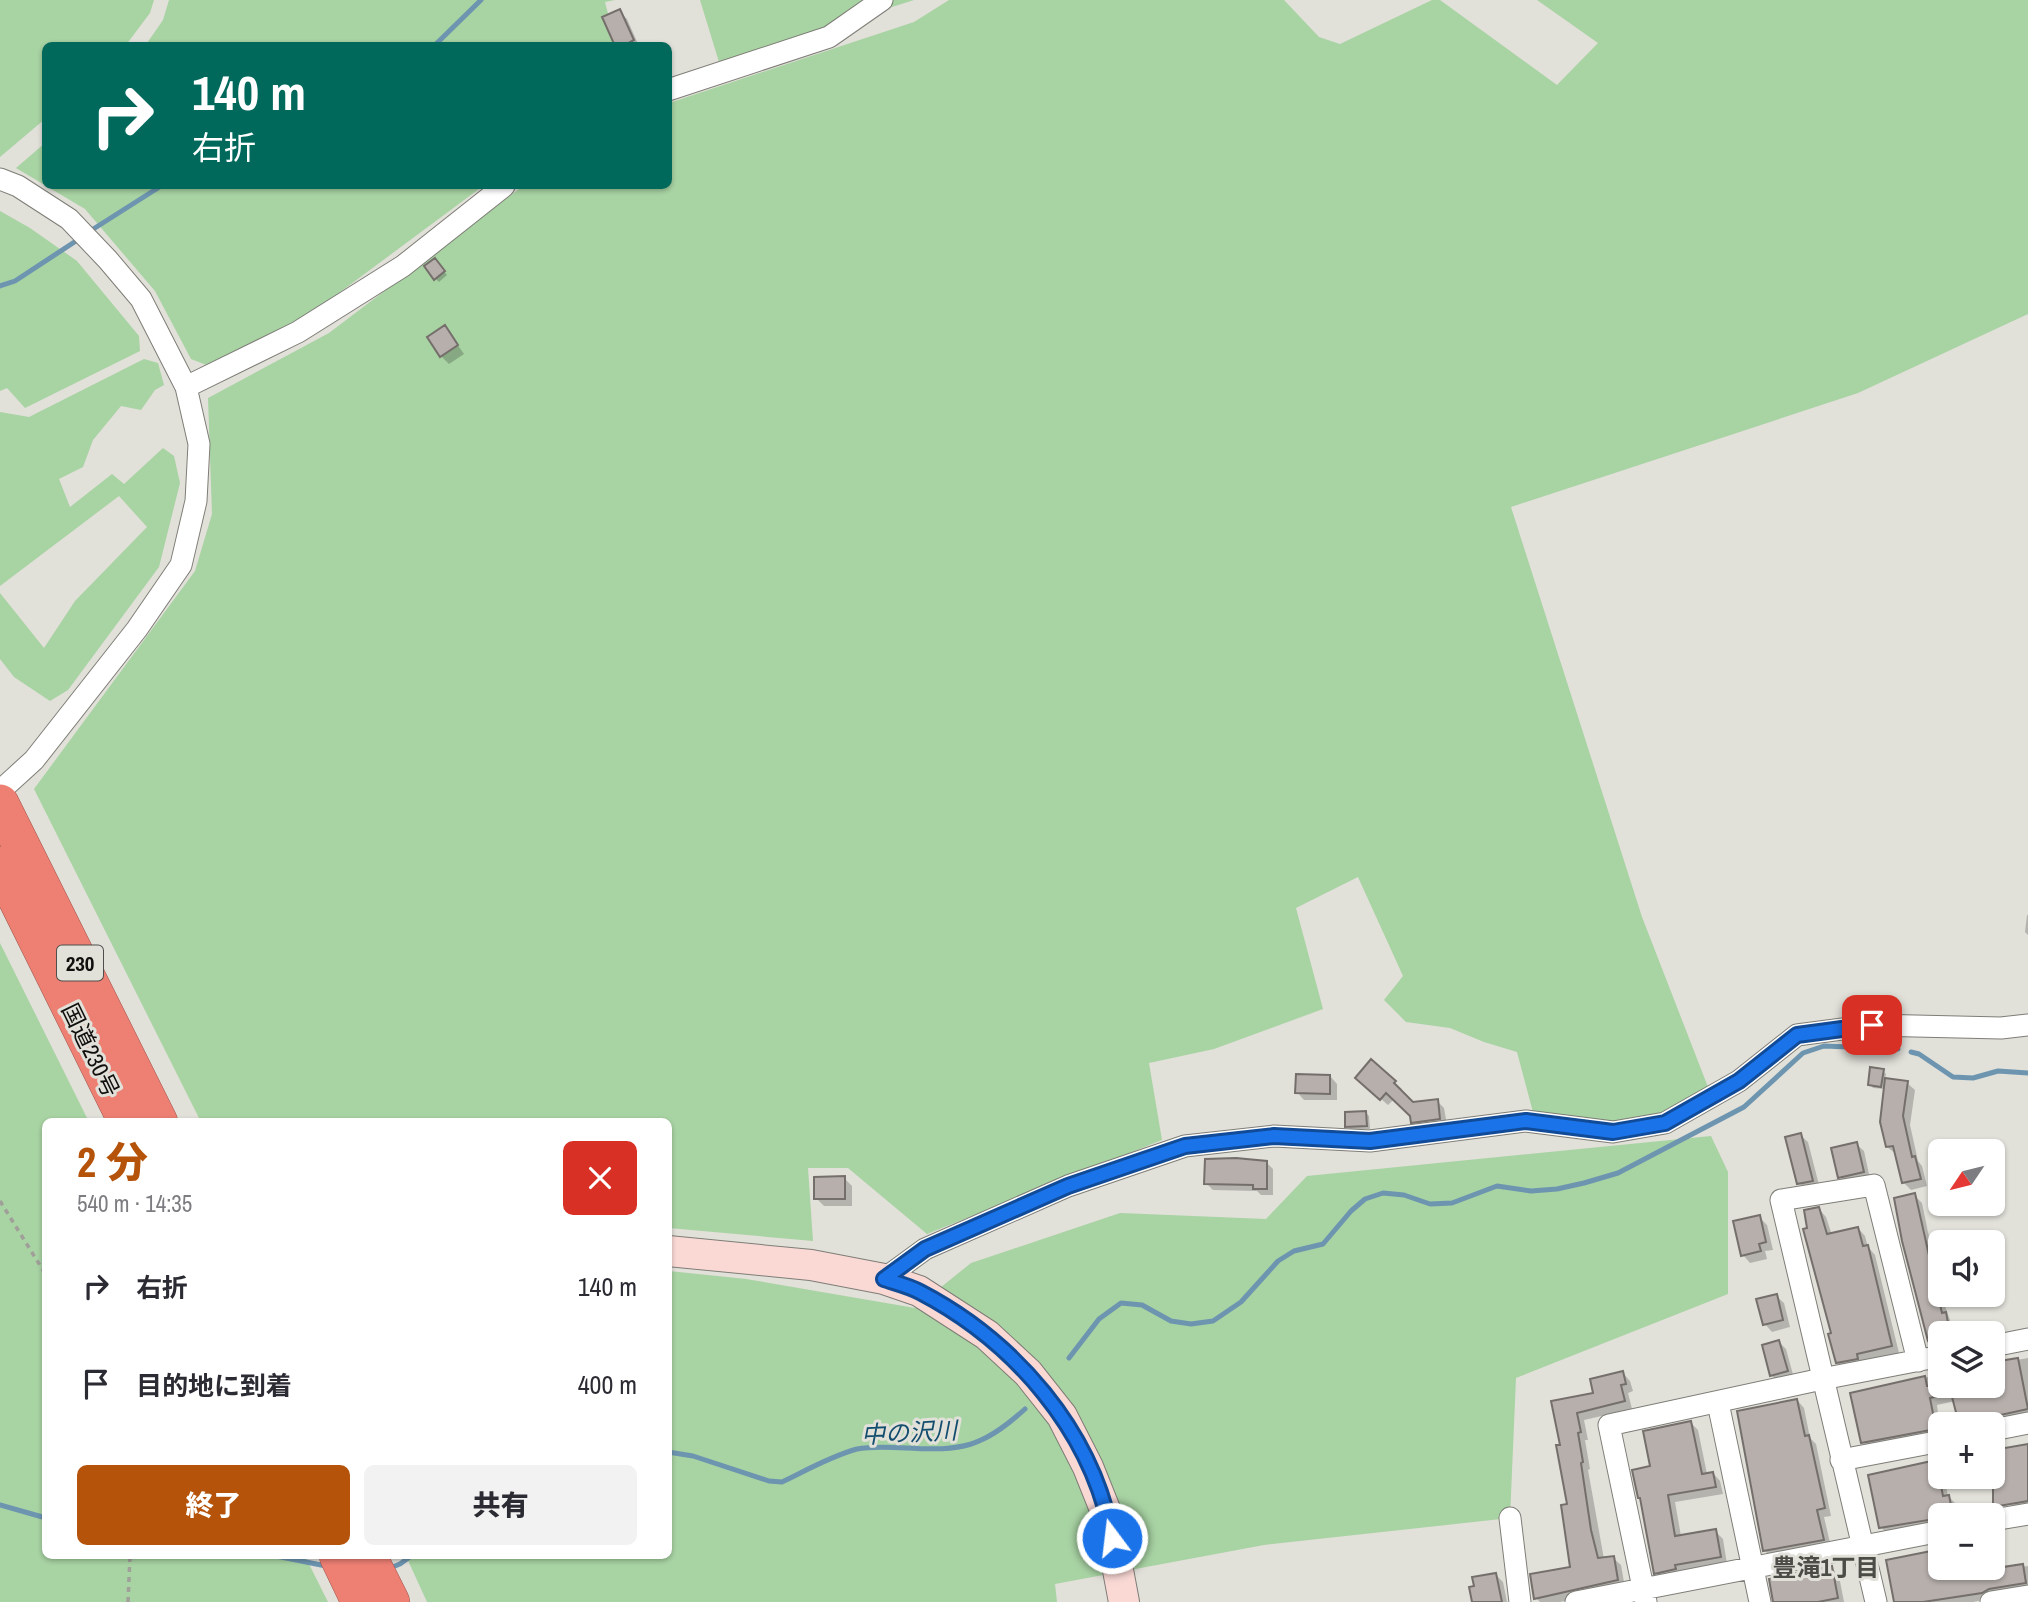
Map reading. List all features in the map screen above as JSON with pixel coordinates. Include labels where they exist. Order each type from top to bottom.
[{"type":"highway","name":"国道230号","points":[[0,803],[157,1118]]},
{"type":"highway","name":"国道230号","points":[[0,865],[125,1118]]},
{"type":"highway","points":[[339,1559],[360,1602]]},
{"type":"highway","points":[[370,1559],[391,1602]]},
{"type":"street","points":[[672,89],[829,37],[882,0]]},
{"type":"street","points":[[0,179],[18,186],[69,219],[141,299],[186,387],[199,444],[196,501],[181,565],[137,629],[34,760],[0,791]]},
{"type":"street","points":[[186,387],[298,332],[403,266],[500,189]]},
{"type":"street","points":[[884,1279],[925,1249],[1068,1186],[1185,1146],[1274,1136],[1370,1141],[1526,1121],[1613,1132],[1665,1123],[1739,1081],[1797,1035],[1872,1025],[2001,1028],[2028,1025]]},
{"type":"street","points":[[1876,1602],[1781,1200],[1874,1185],[1919,1361]]},
{"type":"street","points":[[672,1251],[811,1265],[884,1279],[919,1291],[987,1335],[1028,1373],[1062,1416],[1088,1467],[1108,1517],[1124,1602]]},
{"type":"street","points":[[2005,1344],[2028,1339]]},
{"type":"street","points":[[1645,1595],[1609,1425],[1928,1359]]},
{"type":"street","points":[[1718,1403],[1759,1602]]},
{"type":"street","points":[[2005,1428],[2028,1423]]},
{"type":"street","points":[[1841,1460],[1928,1443]]},
{"type":"street","points":[[2005,1518],[2028,1514]]},
{"type":"street","points":[[1510,1518],[1520,1602]]},
{"type":"street","points":[[1576,1602],[1645,1595],[1753,1567],[1928,1533]]},
{"type":"street","points":[[1991,1602],[2028,1596]]},
{"type":"path","points":[[0,1201],[42,1269]]},
{"type":"path","points":[[128,1602],[130,1559]]},
{"type":"green space","points":[[0,0],[154,0],[150,13],[128,42],[42,42],[42,122],[0,157]]},
{"type":"green space","points":[[169,0],[615,0],[605,2],[615,42],[148,42],[163,20]]},
{"type":"green space","points":[[700,0],[914,0],[719,62]]},
{"type":"green space","points":[[949,0],[1284,0],[1319,37],[1340,44],[1432,0],[1440,0],[1557,85],[1598,43],[1537,0],[2028,0],[2028,314],[1858,393],[1511,507],[1642,917],[1708,1087],[1663,1113],[1612,1125],[1534,1116],[1517,1052],[1450,1028],[1406,1022],[1384,1000],[1403,976],[1358,877],[1296,908],[1323,1009],[1214,1049],[1149,1063],[1162,1140],[927,1234],[848,1168],[808,1168],[813,1241],[672,1228],[672,1118],[199,1118],[34,789],[195,571],[212,514],[208,398],[329,333],[519,189],[672,189],[672,102],[914,22]]},
{"type":"green space","points":[[42,146],[42,184],[16,168]]},
{"type":"green space","points":[[51,189],[479,189],[316,310],[209,366],[191,359],[155,291],[85,209]]},
{"type":"green space","points":[[0,211],[77,261],[139,336],[140,351],[25,408],[7,388],[0,391]]},
{"type":"green space","points":[[144,359],[158,363],[164,385],[155,390],[141,410],[121,406],[93,440],[83,467],[59,479],[70,507],[112,474],[124,484],[163,448],[174,456],[180,483],[159,567],[68,690],[50,701],[14,677],[0,659],[0,593],[44,648],[75,601],[147,527],[119,496],[0,586],[0,412],[29,417]]},
{"type":"green space","points":[[0,943],[87,1118],[42,1118],[42,1559],[306,1559],[328,1602],[0,1602]]},
{"type":"green space","points":[[1711,1136],[1728,1172],[1728,1294],[1516,1378],[1510,1518],[1264,1545],[1055,1584],[1057,1602],[427,1602],[407,1559],[672,1559],[672,1271],[746,1279],[915,1308],[971,1263],[1120,1213],[1266,1219],[1307,1176]]},
{"type":"building","points":[[620,9],[634,40],[613,42],[602,17]]},
{"type":"building","points":[[435,258],[445,271],[434,280],[424,266]]},
{"type":"building","points":[[445,325],[458,345],[440,357],[427,337]]},
{"type":"building","points":[[1371,1059],[1396,1081],[1394,1083],[1413,1102],[1438,1099],[1440,1119],[1411,1123],[1410,1116],[1386,1093],[1380,1100],[1355,1078]]},
{"type":"building","points":[[1870,1067],[1884,1069],[1881,1087],[1868,1085]]},
{"type":"building","points":[[1296,1074],[1330,1075],[1330,1094],[1295,1093]]},
{"type":"building","points":[[1885,1078],[1908,1081],[1903,1116],[1912,1157],[1915,1156],[1921,1179],[1902,1183],[1893,1146],[1886,1147],[1880,1122]]},
{"type":"building","points":[[1366,1111],[1367,1126],[1345,1127],[1345,1112]]},
{"type":"building","points":[[1801,1133],[1813,1181],[1797,1184],[1785,1137]]},
{"type":"building","points":[[1857,1142],[1864,1172],[1838,1178],[1831,1148]]},
{"type":"building","points":[[1205,1159],[1267,1161],[1267,1189],[1253,1189],[1253,1185],[1204,1184]]},
{"type":"building","points":[[845,1176],[845,1199],[814,1199],[814,1177]]},
{"type":"building","points":[[1915,1193],[1928,1251],[1928,1307],[1941,1307],[1942,1313],[1946,1312],[1948,1321],[1928,1321],[1928,1341],[1902,1241],[1894,1198]]},
{"type":"building","points":[[1819,1207],[1827,1234],[1858,1227],[1863,1246],[1868,1245],[1892,1346],[1857,1354],[1858,1359],[1836,1363],[1828,1334],[1831,1333],[1803,1229],[1807,1228],[1804,1210]]},
{"type":"building","points":[[1760,1215],[1766,1242],[1759,1244],[1761,1251],[1741,1256],[1733,1221]]},
{"type":"building","points":[[1777,1294],[1783,1320],[1763,1325],[1756,1299]]},
{"type":"building","points":[[1779,1340],[1788,1371],[1770,1376],[1762,1345]]},
{"type":"building","points":[[2018,1358],[2028,1409],[2005,1414],[1956,1412],[1952,1398],[2005,1398],[2005,1360]]},
{"type":"building","points":[[1623,1371],[1626,1384],[1621,1385],[1625,1401],[1577,1413],[1591,1530],[1598,1558],[1614,1556],[1618,1580],[1534,1599],[1530,1574],[1570,1567],[1561,1505],[1567,1504],[1556,1445],[1560,1445],[1551,1401],[1593,1393],[1590,1379]]},
{"type":"building","points":[[1925,1376],[1933,1412],[1928,1412],[1928,1430],[1861,1443],[1850,1393]]},
{"type":"building","points":[[1797,1399],[1805,1436],[1809,1435],[1825,1508],[1817,1510],[1824,1540],[1763,1551],[1737,1411]]},
{"type":"building","points":[[1691,1421],[1702,1474],[1713,1472],[1716,1487],[1668,1495],[1675,1536],[1716,1529],[1721,1557],[1675,1565],[1676,1569],[1654,1574],[1632,1470],[1650,1466],[1643,1431]]},
{"type":"building","points":[[2028,1444],[2028,1501],[2005,1505],[1993,1503],[1993,1489],[2005,1489],[2005,1448]]},
{"type":"building","points":[[1928,1462],[1928,1489],[1942,1489],[1943,1496],[1949,1495],[1951,1503],[1928,1503],[1928,1520],[1879,1528],[1868,1475]]},
{"type":"building","points":[[1928,1552],[1928,1580],[2005,1580],[2005,1567],[2023,1564],[2026,1583],[1923,1602],[1894,1602],[1886,1560]]},
{"type":"building","points":[[1832,1566],[1838,1598],[1818,1602],[1773,1602],[1769,1579]]},
{"type":"building","points":[[1496,1573],[1502,1602],[1472,1602],[1469,1587],[1474,1586],[1472,1577]]},
{"type":"waterway","points":[[438,42],[481,0]]},
{"type":"waterway","points":[[87,233],[156,189]]},
{"type":"waterway","points":[[0,286],[15,281],[79,239]]},
{"type":"waterway","name":"中の沢川","points":[[1069,1358],[1099,1319],[1121,1303],[1142,1305],[1171,1321],[1191,1324],[1213,1321],[1241,1302],[1278,1261],[1294,1251],[1323,1244],[1365,1199],[1383,1193],[1404,1195],[1430,1204],[1452,1203],[1497,1186],[1531,1191],[1584,1183],[1618,1173],[1744,1107],[1803,1053],[1824,1046],[1898,1049]]},
{"type":"waterway","name":"中の沢川","points":[[1911,1052],[1919,1054],[1953,1077],[1973,1078],[1998,1071],[2028,1073]]},
{"type":"waterway","name":"中の沢川","points":[[672,1453],[693,1456],[769,1481],[782,1482],[857,1449],[942,1449],[970,1444],[996,1432],[1025,1409]]},
{"type":"waterway","name":"中の沢川","points":[[0,1505],[42,1517]]},
{"type":"waterway","name":"中の沢川","points":[[291,1559],[326,1566]]},
{"type":"waterway","name":"中の沢川","points":[[390,1568],[407,1559]]},
{"type":"district","name":"豊滝1丁目","points":[[1826,1567]]},
{"type":"route","points":[[1112,1538],[1108,1517],[1088,1467],[1062,1416],[1028,1373],[987,1335],[919,1291],[884,1279],[925,1249],[1068,1186],[1185,1146],[1274,1136],[1370,1141],[1526,1121],[1613,1132],[1665,1123],[1739,1081],[1797,1035],[1872,1025]]}]
